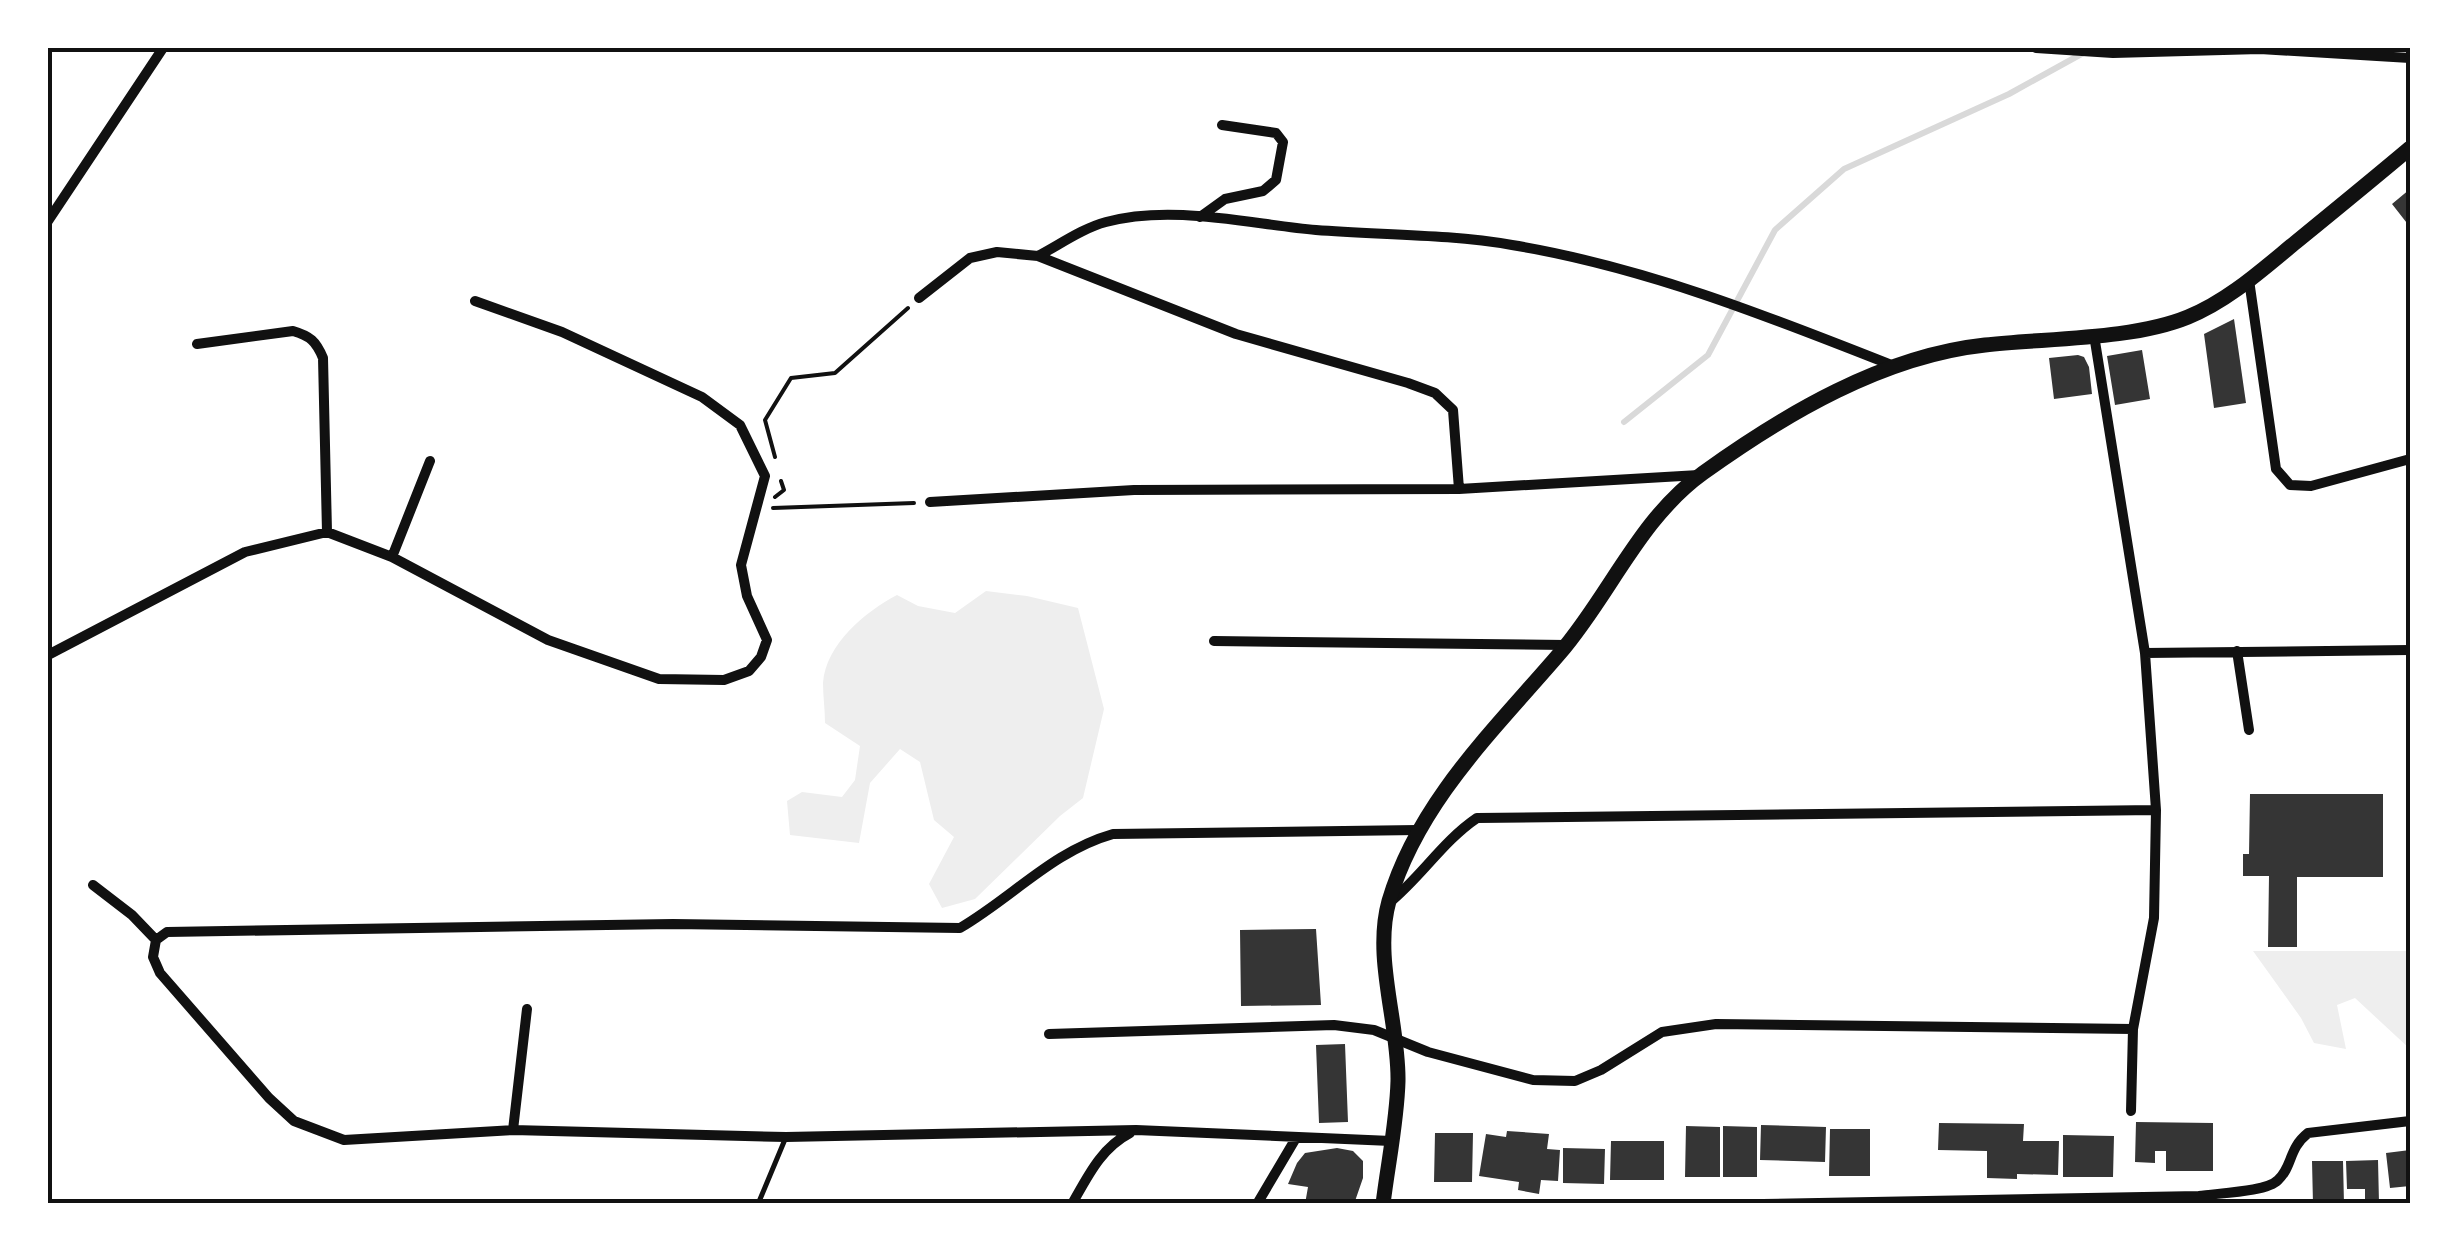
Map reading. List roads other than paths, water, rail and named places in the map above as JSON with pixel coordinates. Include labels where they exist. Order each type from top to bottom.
[{"type":"main road","points":[[1383,1204],[1398,1084],[1384,928],[1388,904],[1418,830],[1464,762],[1567,645],[1659,514],[1700,475],[1805,408],[1894,366],[1980,345],[2094,335],[2178,320],[2213,304],[2410,148]]},
{"type":"street","points":[[48,221],[163,48]]},
{"type":"street","points":[[2036,48],[2113,53],[2260,49],[2410,58]]},
{"type":"street","points":[[1199,218],[1225,198],[1263,191],[1276,180],[1283,142],[1276,133],[1222,125]]},
{"type":"street","points":[[1038,256],[1103,222],[1141,216],[1509,244],[1594,261],[1684,288],[1894,366]]},
{"type":"street","points":[[919,298],[970,258],[997,252],[1038,256],[1236,334],[1435,393],[1453,410],[1459,489]]},
{"type":"street","points":[[2248,280],[2276,469],[2290,485],[2311,486],[2410,460]]},
{"type":"street","points":[[48,655],[245,552],[327,532],[392,557],[548,640],[660,679],[724,680],[749,671],[762,657],[767,640],[747,596],[742,565],[765,476],[740,425],[702,397],[562,332],[475,300]]},
{"type":"street","points":[[196,344],[293,331],[308,335],[317,343],[323,358],[327,532]]},
{"type":"street","points":[[2094,335],[2145,653],[2156,810],[2154,918],[2133,1029],[2131,1110]]},
{"type":"street","points":[[392,557],[430,461]]},
{"type":"street","points":[[930,502],[1134,490],[1459,489],[1700,475]]},
{"type":"street","points":[[1214,641],[1567,645]]},
{"type":"street","points":[[2237,650],[2249,730]]},
{"type":"street","points":[[2145,653],[2410,650]]},
{"type":"street","points":[[1388,904],[1414,884],[1460,830],[1477,818],[2156,810]]},
{"type":"street","points":[[1391,1141],[1136,1130],[786,1137],[513,1130],[344,1140],[294,1121],[269,1098],[160,973],[153,957],[156,940],[167,932],[614,925],[960,928],[988,912],[1058,857],[1113,834],[1418,830]]},
{"type":"street","points":[[93,885],[132,915],[156,940]]},
{"type":"street","points":[[513,1130],[527,1009]]},
{"type":"street","points":[[1049,1034],[1334,1025],[1396,1037],[1428,1052],[1533,1080],[1575,1081],[1602,1070],[1662,1032],[1716,1024],[2133,1029]]},
{"type":"street","points":[[1763,1204],[2199,1200],[2268,1187],[2279,1180],[2295,1143],[2308,1133],[2410,1122]]},
{"type":"street","points":[[1072,1204],[1101,1157],[1122,1137],[1136,1130]]},
{"type":"street","points":[[1257,1204],[1296,1138]]},
{"type":"lane","points":[[758,1204],[786,1137]]},
{"type":"waterway","points":[[1624,422],[1708,355],[1775,230],[1844,169],[2009,94],[2085,52]]}]
